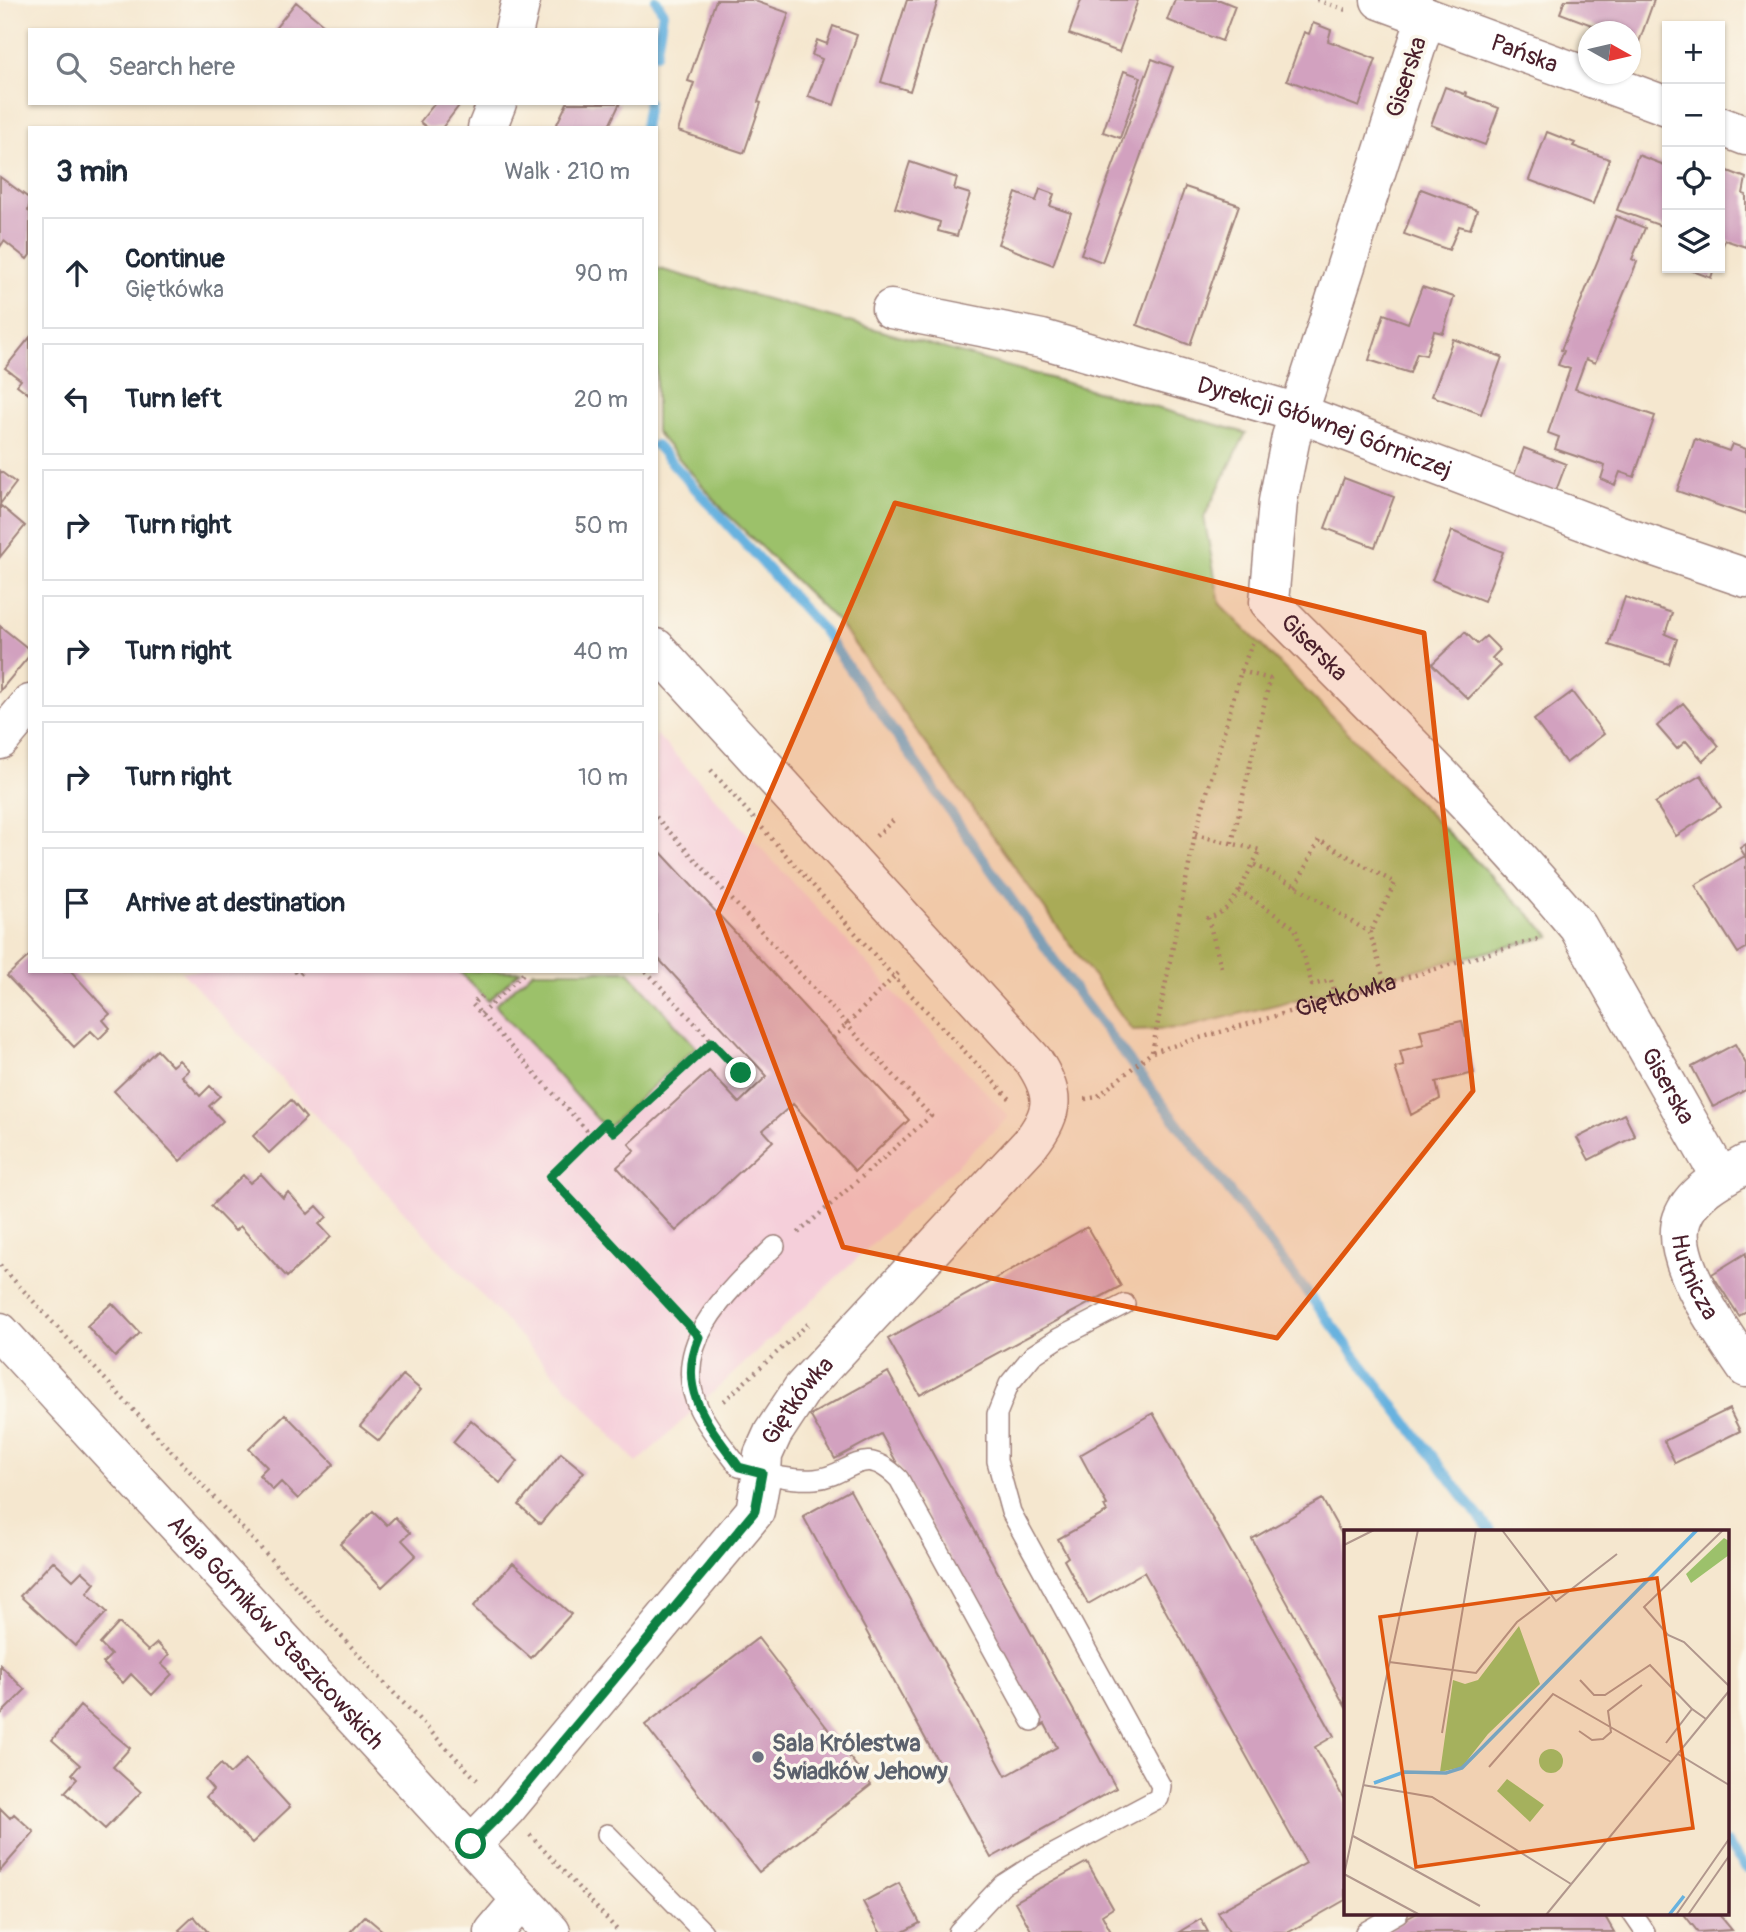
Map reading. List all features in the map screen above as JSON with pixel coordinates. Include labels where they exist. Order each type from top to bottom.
[{"type":"street","points":[[514,28],[521,0]]},
{"type":"street","name":"Pańska","points":[[1368,7],[1426,17],[1662,104]]},
{"type":"street","name":"Giserska","points":[[1426,17],[1298,413],[1278,501],[1269,602],[1377,711],[1548,891],[1578,927],[1733,1171]]},
{"type":"street","points":[[488,126],[496,105]]},
{"type":"street","points":[[1725,128],[1746,136]]},
{"type":"street","name":"Dyrekcji Głównej Górniczej","points":[[891,309],[1042,339],[1298,413],[1620,535],[1746,579]]},
{"type":"street","points":[[658,650],[1033,1060],[1045,1078],[1032,1104]]},
{"type":"street","points":[[0,740],[28,706]]},
{"type":"street","name":"Giętkówka","points":[[471,1844],[506,1809],[755,1511],[763,1455],[773,1433],[802,1389],[1030,1144],[1044,1126],[1032,1104]]},
{"type":"street","name":"Hutnicza","points":[[1733,1171],[1704,1189],[1682,1219],[1680,1238],[1692,1279],[1711,1315],[1746,1368]]},
{"type":"street","name":"Aleja Górników Staszicowskich","points":[[0,1332],[551,1932]]},
{"type":"street","points":[[494,1932],[522,1900]]},
{"type":"lane","points":[[775,1246],[731,1288],[701,1330],[691,1355],[690,1371],[698,1407],[739,1467],[762,1473],[815,1479],[865,1462],[886,1466],[899,1479],[1031,1721]]},
{"type":"lane","points":[[958,1932],[1002,1885],[1033,1865],[1159,1798],[1161,1786],[1011,1512],[997,1461],[997,1414],[1009,1384],[1033,1355],[1059,1338],[1125,1304]]},
{"type":"lane","points":[[607,1834],[703,1932]]},
{"type":"lane","points":[[1366,1932],[1396,1914]]},
{"type":"lane","points":[[1633,1914],[1645,1932]]},
{"type":"path","points":[[1317,0],[1368,7]]},
{"type":"path","points":[[1152,1052],[1195,835],[1241,671],[1269,602]]},
{"type":"path","points":[[1232,843],[1270,679],[1241,671]]},
{"type":"path","points":[[711,771],[894,977],[1032,1104]]},
{"type":"path","points":[[658,819],[931,1116],[802,1231],[775,1246]]},
{"type":"path","points":[[1195,835],[1260,850],[1228,908],[1221,914],[1208,918],[1221,967]]},
{"type":"path","points":[[1296,886],[1319,840],[1395,883],[1370,933]]},
{"type":"path","points":[[1253,864],[1296,886],[1370,933],[1385,983]]},
{"type":"path","points":[[1239,890],[1295,928],[1312,985],[1331,980],[1336,997]]},
{"type":"path","name":"Giętkówka","points":[[1109,1086],[1152,1052],[1578,927]]},
{"type":"path","points":[[833,1038],[901,971]]},
{"type":"path","points":[[481,1014],[524,973]]},
{"type":"path","points":[[648,973],[756,1088]]},
{"type":"path","points":[[482,996],[472,1004],[592,1135]]},
{"type":"path","points":[[699,1337],[550,1177],[605,1123],[614,1132],[712,1042]]},
{"type":"path","points":[[0,1265],[391,1690],[619,1932]]},
{"type":"highlighted area","points":[[895,503],[1424,633],[1473,1091],[1277,1338],[843,1247],[718,913]]},
{"type":"shaded area","points":[[658,736],[1009,1117],[637,1463],[183,973],[658,973]]},
{"type":"green space","points":[[658,269],[1246,433],[1204,517],[1220,604],[1551,936],[1183,1028],[1132,1030],[839,623],[725,512],[658,434]]},
{"type":"green space","points":[[461,973],[518,973],[488,1001]]},
{"type":"green space","points":[[531,973],[630,973],[696,1047],[606,1129],[495,1005]]},
{"type":"building","points":[[716,0],[752,0],[789,13],[758,102],[761,103],[744,153],[678,131],[694,83],[688,81]]},
{"type":"building","points":[[907,0],[938,0],[910,91],[881,82]]},
{"type":"building","points":[[1081,0],[1138,0],[1119,52],[1069,34]]},
{"type":"building","points":[[1175,0],[1220,0],[1235,6],[1222,41],[1167,20]]},
{"type":"building","points":[[1565,0],[1654,0],[1641,36],[1641,21],[1581,21],[1560,13]]},
{"type":"building","points":[[296,2],[328,28],[276,28]]},
{"type":"building","points":[[1313,23],[1331,30],[1328,41],[1376,59],[1359,107],[1287,80],[1304,32],[1309,34]]},
{"type":"building","points":[[833,26],[857,35],[834,105],[808,96],[822,59],[812,55],[817,40],[827,44]]},
{"type":"building","points":[[1152,59],[1173,67],[1102,262],[1081,254]]},
{"type":"building","points":[[1124,71],[1141,77],[1120,138],[1103,132]]},
{"type":"building","points":[[1445,87],[1464,94],[1465,92],[1466,96],[1499,108],[1485,145],[1431,125]]},
{"type":"building","points":[[433,105],[459,105],[444,126],[425,126],[420,122]]},
{"type":"building","points":[[566,105],[619,105],[609,126],[556,126]]},
{"type":"building","points":[[1547,132],[1575,143],[1573,146],[1609,159],[1593,204],[1529,180]]},
{"type":"building","points":[[1638,155],[1662,164],[1662,226],[1617,210]]},
{"type":"building","points":[[910,162],[957,178],[954,189],[970,194],[957,236],[938,231],[940,222],[895,208]]},
{"type":"building","points":[[1725,170],[1746,178],[1743,194],[1746,195],[1746,247],[1725,240]]},
{"type":"building","points":[[0,177],[28,198],[28,258],[4,241],[0,247]]},
{"type":"building","points":[[1185,187],[1239,205],[1190,345],[1137,325]]},
{"type":"building","points":[[1040,189],[1054,194],[1050,206],[1071,213],[1053,265],[998,244],[1016,193],[1036,201]]},
{"type":"building","points":[[1421,189],[1477,210],[1470,229],[1459,226],[1449,250],[1404,234]]},
{"type":"building","points":[[1616,216],[1645,228],[1632,259],[1637,262],[1595,363],[1586,359],[1575,389],[1655,416],[1634,477],[1620,472],[1615,485],[1601,479],[1605,466],[1555,449],[1559,437],[1548,433],[1570,369],[1558,365],[1564,351],[1561,350]]},
{"type":"building","points":[[1698,273],[1712,273],[1711,278]]},
{"type":"building","points":[[1422,287],[1454,297],[1443,333],[1434,331],[1426,355],[1417,353],[1410,373],[1369,360],[1384,314],[1408,323]]},
{"type":"building","points":[[28,339],[28,393],[17,385],[21,380],[5,368]]},
{"type":"building","points":[[1453,339],[1502,357],[1481,414],[1432,396]]},
{"type":"building","points":[[1695,439],[1729,451],[1732,444],[1746,449],[1746,515],[1677,491]]},
{"type":"building","points":[[1524,448],[1566,464],[1554,496],[1512,481]]},
{"type":"building","points":[[0,471],[16,483],[0,504]]},
{"type":"building","points":[[1344,478],[1394,497],[1375,547],[1325,528]]},
{"type":"building","points":[[0,505],[25,526],[0,557]]},
{"type":"building","points":[[1452,531],[1503,552],[1484,601],[1432,580]]},
{"type":"building","points":[[1625,597],[1672,613],[1665,634],[1677,639],[1669,664],[1609,645]]},
{"type":"building","points":[[0,626],[28,648],[28,657],[0,691]]},
{"type":"building","points":[[1465,632],[1477,644],[1486,636],[1500,650],[1492,658],[1500,666],[1468,699],[1432,664]]},
{"type":"building","points":[[1572,692],[1604,734],[1566,763],[1534,720]]},
{"type":"building","points":[[1683,703],[1719,746],[1703,761],[1686,741],[1677,749],[1657,726]]},
{"type":"building","points":[[1701,775],[1721,807],[1676,836],[1655,803]]},
{"type":"building","points":[[1746,844],[1746,948],[1738,953],[1695,885],[1745,856],[1740,848]]},
{"type":"building","points":[[658,849],[909,1120],[855,1171],[793,1104],[763,1130],[773,1141],[676,1231],[617,1167],[635,1151],[629,1144],[709,1071],[739,1103],[767,1076],[658,958]]},
{"type":"building","points":[[28,957],[28,973],[73,973],[110,1014],[103,1020],[110,1028],[99,1039],[91,1031],[74,1047],[7,976]]},
{"type":"building","points":[[1462,1021],[1474,1073],[1436,1082],[1440,1099],[1411,1115],[1395,1068],[1404,1066],[1400,1051],[1424,1045],[1420,1030]]},
{"type":"building","points":[[1735,1044],[1746,1064],[1746,1090],[1713,1107],[1692,1067]]},
{"type":"building","points":[[157,1050],[172,1066],[179,1060],[189,1070],[182,1076],[200,1096],[210,1086],[220,1096],[209,1106],[223,1121],[180,1161],[114,1091]]},
{"type":"building","points":[[291,1100],[306,1118],[269,1153],[253,1136]]},
{"type":"building","points":[[1624,1114],[1635,1136],[1589,1160],[1577,1138]]},
{"type":"building","points":[[261,1174],[283,1198],[288,1192],[308,1214],[317,1206],[327,1217],[319,1224],[331,1237],[287,1277],[240,1226],[235,1231],[211,1206],[243,1175],[250,1183]]},
{"type":"building","points":[[1087,1227],[1121,1286],[920,1395],[888,1339]]},
{"type":"building","points":[[1746,1253],[1746,1311],[1739,1316],[1712,1274]]},
{"type":"building","points":[[112,1303],[140,1333],[115,1357],[87,1326]]},
{"type":"building","points":[[888,1372],[1116,1788],[991,1858],[803,1516],[850,1490],[1006,1776],[1057,1747],[1045,1724],[1041,1726],[881,1434],[835,1459],[810,1415]]},
{"type":"building","points":[[403,1375],[421,1390],[379,1441],[360,1426]]},
{"type":"building","points":[[1729,1409],[1740,1431],[1675,1463],[1664,1441]]},
{"type":"building","points":[[1153,1413],[1334,1736],[1315,1747],[1344,1799],[1344,1901],[1289,1932],[1229,1932],[1218,1912],[1306,1863],[1144,1572],[1088,1604],[1064,1560],[1068,1557],[1058,1539],[1107,1512],[1104,1506],[1107,1505],[1080,1455]]},
{"type":"building","points":[[285,1414],[334,1464],[298,1499],[281,1482],[273,1490],[259,1475],[267,1467],[249,1449]]},
{"type":"building","points":[[471,1420],[518,1461],[500,1483],[453,1442]]},
{"type":"building","points":[[561,1453],[584,1472],[540,1524],[519,1505]]},
{"type":"building","points":[[1322,1499],[1344,1538],[1344,1704],[1252,1539]]},
{"type":"building","points":[[373,1511],[387,1525],[395,1517],[410,1533],[402,1540],[416,1555],[382,1587],[340,1544]]},
{"type":"building","points":[[53,1561],[73,1580],[82,1571],[95,1583],[87,1593],[107,1612],[75,1646],[20,1596]]},
{"type":"building","points":[[513,1563],[571,1614],[531,1658],[473,1607]]},
{"type":"building","points":[[119,1623],[148,1651],[157,1643],[169,1655],[161,1664],[172,1674],[152,1695],[131,1674],[123,1683],[103,1663],[111,1655],[100,1644]]},
{"type":"building","points":[[758,1638],[871,1785],[759,1872],[645,1725]]},
{"type":"building","points":[[0,1665],[25,1690],[0,1715]]},
{"type":"building","points":[[80,1706],[130,1748],[113,1767],[141,1792],[105,1829],[65,1792],[77,1779],[72,1774],[80,1765],[52,1740]]},
{"type":"building","points":[[246,1759],[290,1807],[252,1843],[206,1797],[213,1790],[205,1780],[221,1764],[230,1774]]},
{"type":"building","points":[[0,1808],[10,1818],[14,1814],[34,1832],[0,1871]]},
{"type":"building","points":[[1087,1862],[1113,1908],[1102,1915],[1111,1932],[1032,1932],[1015,1902]]},
{"type":"building","points":[[899,1883],[920,1923],[903,1932],[880,1932],[863,1902]]},
{"type":"building","points":[[1415,1914],[1604,1914],[1614,1932],[1383,1932]]},
{"type":"building","points":[[1684,1914],[1719,1914],[1732,1930],[1698,1932]]},
{"type":"building","points":[[194,1916],[208,1932],[179,1930]]},
{"type":"building","points":[[365,1916],[384,1932],[350,1932]]},
{"type":"building","points":[[1201,1919],[1208,1932],[1179,1932]]},
{"type":"waterway","points":[[656,0],[663,12],[658,42]]},
{"type":"waterway","points":[[644,126],[648,105]]},
{"type":"waterway","points":[[658,447],[821,628],[1078,994],[1489,1530]]},
{"type":"waterway","points":[[1728,1844],[1746,1868]]},
{"type":"place","name":"Sala Królestwa Świadków Jehowy","points":[[758,1757]]},
{"type":"route","points":[[471,1844],[506,1809],[755,1511],[762,1473],[739,1467],[698,1407],[690,1371],[691,1355],[699,1337],[550,1177],[605,1123],[614,1132],[712,1042],[741,1073]]}]
